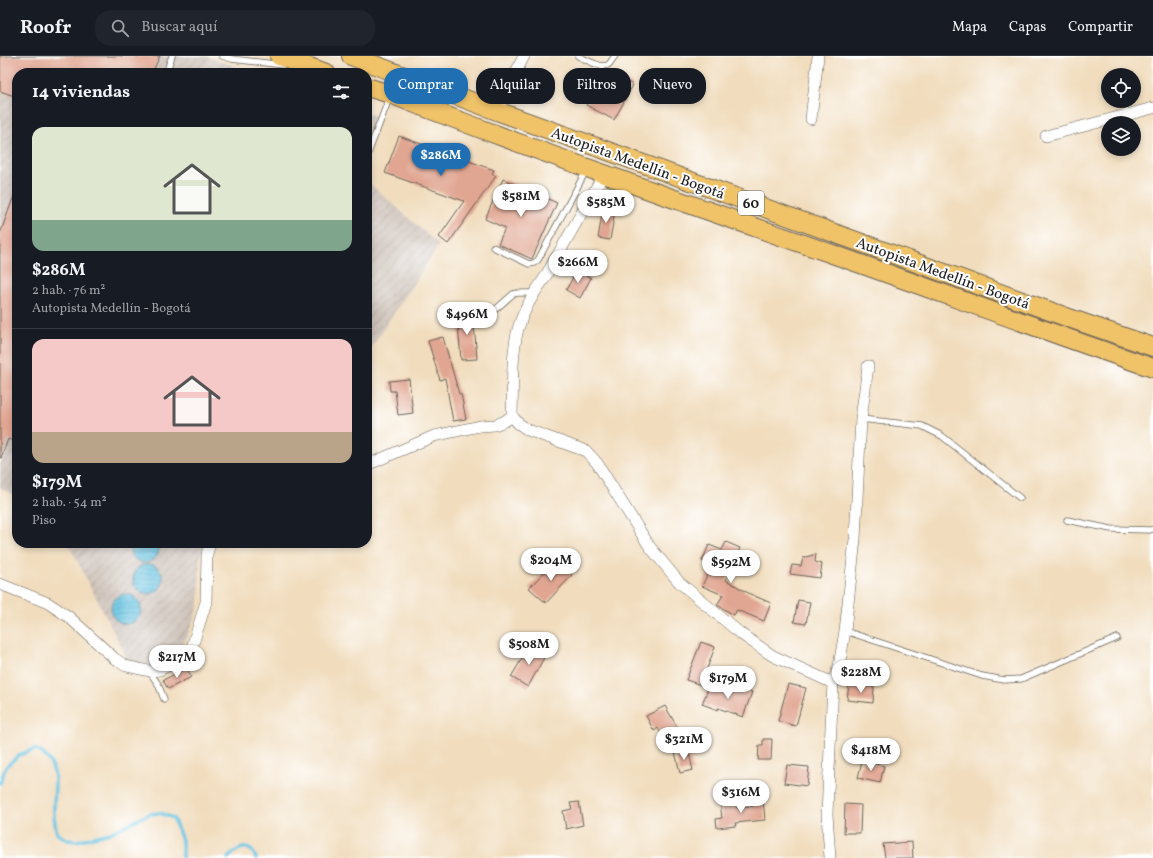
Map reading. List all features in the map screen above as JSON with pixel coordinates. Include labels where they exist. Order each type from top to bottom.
[{"type":"highway","points":[[279,56],[313,68]]},
{"type":"highway","name":"Autopista Medellín - Bogotá","points":[[360,57],[497,111],[1153,347]]},
{"type":"highway","name":"Autopista Medellín - Bogotá","points":[[372,89],[384,92]]},
{"type":"highway","name":"Autopista Medellín - Bogotá","points":[[417,104],[596,171],[894,276],[1064,338],[1153,368]]},
{"type":"street","points":[[497,111],[524,56]]},
{"type":"street","points":[[811,119],[818,56]]},
{"type":"street","points":[[1046,136],[1153,108]]},
{"type":"street","points":[[596,171],[544,279],[533,293],[518,329],[514,355],[512,416],[528,430],[586,451],[597,462],[650,547],[679,582],[741,634],[773,656],[833,683]]},
{"type":"street","points":[[830,858],[827,814],[833,683],[839,666],[845,631],[855,539],[861,419],[868,366]]},
{"type":"street","points":[[372,463],[434,436],[495,424],[505,421],[512,416]]},
{"type":"street","points":[[0,584],[48,603],[69,617],[116,659],[126,666],[148,671],[160,670],[182,658],[192,647],[206,602],[207,554],[209,548]]},
{"type":"lane","points":[[168,68],[172,56]]},
{"type":"lane","points":[[222,56],[232,59],[299,68]]},
{"type":"lane","points":[[578,56],[602,66],[609,65],[615,56]]},
{"type":"lane","points":[[372,143],[386,104]]},
{"type":"lane","points":[[493,247],[530,264],[534,264],[596,171]]},
{"type":"lane","points":[[479,324],[513,294],[533,293]]},
{"type":"lane","points":[[861,419],[922,426],[942,436],[1020,498]]},
{"type":"lane","points":[[1066,520],[1111,529],[1153,529]]},
{"type":"lane","points":[[845,631],[982,676],[1004,680],[1021,679],[1117,638]]},
{"type":"lane","points":[[148,671],[158,684],[164,699]]},
{"type":"shaded area","points":[[0,56],[205,56],[239,68],[12,68],[12,494],[0,488]]},
{"type":"shaded area","points":[[372,115],[380,118],[372,140]]},
{"type":"shaded area","points":[[372,185],[439,245],[372,346]]},
{"type":"shaded area","points":[[71,548],[203,548],[200,557],[199,605],[187,637],[178,651],[151,666],[128,660]]},
{"type":"water","points":[[130,548],[159,548],[156,558],[151,561],[144,562],[133,558]]},
{"type":"water","points":[[148,564],[159,568],[163,579],[159,590],[148,594],[137,590],[133,579],[137,568]]},
{"type":"water","points":[[126,594],[137,598],[141,609],[137,620],[126,624],[115,620],[111,609],[115,598]]},
{"type":"building","points":[[0,56],[160,56],[154,68],[12,68],[12,95],[0,91]]},
{"type":"building","points":[[587,104],[623,104],[614,120]]},
{"type":"building","points":[[399,136],[494,170],[492,174],[496,176],[448,244],[439,237],[464,201],[385,173]]},
{"type":"building","points":[[503,179],[557,203],[532,259],[498,244],[505,228],[485,219]]},
{"type":"building","points":[[12,201],[12,440],[8,439],[1,458],[0,458],[0,234]]},
{"type":"building","points":[[603,209],[615,211],[610,240],[598,238]]},
{"type":"building","points":[[577,270],[591,278],[580,298],[566,290]]},
{"type":"building","points":[[473,311],[477,359],[461,360],[457,312]]},
{"type":"building","points":[[443,337],[459,394],[461,394],[466,419],[453,421],[445,378],[440,380],[428,341]]},
{"type":"building","points":[[409,379],[413,413],[398,415],[395,391],[390,391],[389,381]]},
{"type":"building","points":[[726,542],[740,548],[726,580],[750,594],[771,603],[764,621],[737,610],[734,615],[717,605],[723,595],[702,586],[712,565],[702,561],[709,545],[722,550]]},
{"type":"building","points":[[816,554],[815,562],[822,564],[820,578],[790,574],[792,565],[801,566],[803,558]]},
{"type":"building","points":[[556,560],[572,575],[546,603],[529,588]]},
{"type":"building","points":[[798,600],[810,602],[806,624],[794,622]]},
{"type":"building","points":[[701,642],[715,647],[701,685],[686,680]]},
{"type":"building","points":[[530,645],[546,654],[528,687],[511,677]]},
{"type":"building","points":[[187,668],[191,677],[168,689],[163,680]]},
{"type":"building","points":[[710,684],[734,693],[736,686],[752,692],[743,717],[702,704]]},
{"type":"building","points":[[788,684],[806,688],[796,726],[778,721]]},
{"type":"building","points":[[849,684],[874,687],[873,703],[847,700]]},
{"type":"building","points":[[665,706],[682,735],[666,743],[658,728],[654,731],[646,716]]},
{"type":"building","points":[[763,739],[772,739],[771,760],[758,760],[759,745],[763,745]]},
{"type":"building","points":[[688,749],[693,770],[680,773],[675,752]]},
{"type":"building","points":[[862,761],[884,766],[880,783],[858,778]]},
{"type":"building","points":[[787,765],[809,767],[807,786],[784,783]]},
{"type":"building","points":[[753,798],[763,798],[765,820],[735,823],[736,826],[717,828],[716,819],[722,818],[720,803],[736,802],[737,808],[753,806]]},
{"type":"building","points":[[579,802],[583,825],[566,829],[563,811],[572,809],[570,803]]},
{"type":"building","points":[[845,804],[861,805],[860,833],[844,833]]},
{"type":"building","points":[[912,842],[913,858],[885,858],[883,844]]},
{"type":"waterway","points":[[0,783],[6,767],[19,755],[35,749],[48,759],[53,768],[55,779],[54,813],[57,834],[68,840],[77,841],[110,833],[149,814],[160,813],[173,818],[182,840],[182,858]]},
{"type":"waterway","points":[[228,858],[236,851],[243,848],[250,849],[256,858]]}]
